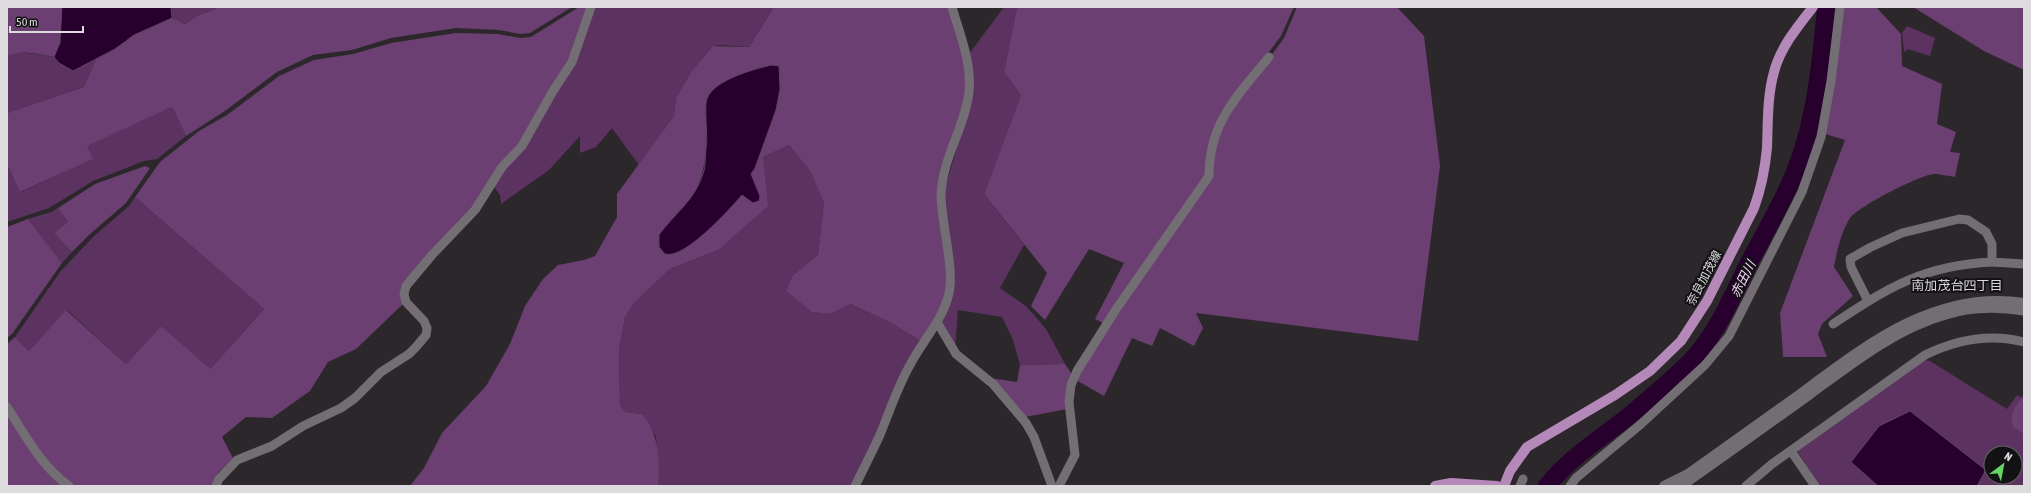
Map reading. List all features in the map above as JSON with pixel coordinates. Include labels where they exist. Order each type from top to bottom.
[{"type":"main road","name":"奈良加茂線","points":[[1504,486],[1510,471],[1527,447],[1615,395],[1650,371],[1681,341],[1700,315],[1754,208],[1760,190],[1767,150],[1768,109],[1774,72],[1784,47],[1810,10]]},
{"type":"main road","points":[[1435,486],[1451,483],[1497,486]]},
{"type":"street","points":[[216,486],[219,479],[237,460],[272,446],[303,426],[341,408],[355,398],[381,372],[409,354],[420,342],[427,332],[427,324],[406,302],[404,294],[406,286],[432,255],[475,210],[502,166],[522,146],[553,91],[572,62],[591,7]]},
{"type":"street","points":[[855,486],[879,436],[897,390],[910,364],[937,322],[948,297],[950,284],[942,214],[942,188],[969,93],[967,60],[952,7]]},
{"type":"street","points":[[1570,486],[1576,478],[1641,424],[1705,365],[1729,336],[1802,192],[1821,137],[1831,81],[1840,7]]},
{"type":"street","points":[[1059,486],[1075,455],[1069,402],[1071,385],[1077,371],[1117,308],[1209,176],[1210,154],[1218,125],[1240,92],[1269,57]]},
{"type":"street","points":[[1868,301],[1851,267],[1850,259],[1887,239],[1921,227],[1959,219],[1968,220],[1986,232],[1992,244],[1992,262]]},
{"type":"street","points":[[1833,324],[1899,283],[1931,271],[1963,264],[1992,262],[2024,264]]},
{"type":"street","points":[[1664,486],[1688,474],[1862,348],[1906,323],[1935,311],[1966,303],[1998,300],[2024,303]]},
{"type":"street","points":[[1682,486],[1861,357],[1909,330],[1934,318],[1961,311],[1993,308],[2024,311]]},
{"type":"street","points":[[937,322],[956,354],[993,384],[1026,423],[1034,437],[1052,486]]},
{"type":"street","points":[[1746,486],[1791,451],[1916,361],[1937,349],[1977,338],[2004,338],[2024,342]]},
{"type":"street","points":[[7,407],[42,461],[57,478],[69,486]]},
{"type":"street","points":[[1791,451],[1815,486]]},
{"type":"shaded area","points":[[7,7],[62,7],[60,43],[54,57],[24,52],[7,56]]},
{"type":"shaded area","points":[[62,7],[171,7],[172,18],[134,35],[115,49],[73,71],[59,63],[54,57],[60,43]]},
{"type":"shaded area","points":[[171,7],[220,7],[197,16],[185,24],[172,18]]},
{"type":"shaded area","points":[[220,7],[572,7],[530,33],[520,34],[499,30],[456,28],[391,38],[352,50],[313,55],[277,72],[225,111],[186,136],[172,107],[87,146],[93,159],[20,192],[9,168],[7,169],[7,113],[84,87],[96,59],[115,49],[134,35],[172,18],[185,24],[197,16]]},
{"type":"shaded area","points":[[579,7],[588,7],[569,61],[525,136],[473,208],[406,280],[403,304],[356,349],[328,362],[310,391],[272,418],[246,417],[222,437],[233,458],[217,474],[213,486],[74,486],[59,475],[44,459],[7,401],[7,344],[15,337],[29,351],[66,310],[126,364],[161,326],[210,369],[264,309],[135,197],[160,162],[199,131],[227,115],[279,76],[314,60],[353,54],[391,43],[456,33],[498,34],[520,38],[531,37]]},
{"type":"shaded area","points":[[594,7],[774,7],[749,47],[713,46],[691,72],[676,98],[674,116],[639,165],[612,128],[596,147],[580,153],[580,136],[549,170],[501,204],[500,195],[494,187]]},
{"type":"shaded area","points":[[774,7],[949,7],[965,62],[967,92],[939,189],[948,284],[946,298],[921,341],[891,323],[851,304],[830,314],[812,312],[786,291],[792,276],[818,255],[824,203],[810,171],[789,145],[763,157],[768,206],[718,250],[670,269],[634,303],[625,317],[619,350],[620,405],[625,412],[642,414],[648,421],[657,447],[659,466],[658,486],[410,486],[424,468],[442,433],[486,386],[510,344],[525,306],[543,279],[558,265],[584,260],[595,256],[617,217],[617,194],[674,116],[676,98],[691,72],[713,46],[749,47]],"holes":[[[780,72],[778,75],[780,89],[755,168],[751,174],[760,196],[753,203],[742,195],[659,235],[688,203],[700,179],[706,154],[706,102]]]},
{"type":"shaded area","points":[[1004,7],[1017,7],[1004,72],[1021,95],[984,194],[1024,245],[1000,288],[1027,307],[1046,329],[1065,364],[1020,365],[1013,340],[1002,317],[958,310],[955,349],[941,324],[945,188],[970,104],[969,54]]},
{"type":"shaded area","points":[[1017,7],[1294,7],[1281,36],[1227,108],[1207,173],[1103,323],[1095,319],[1124,263],[1089,249],[1045,320],[1031,306],[1047,273],[984,194],[1021,95],[1004,72]]},
{"type":"shaded area","points":[[1297,7],[1397,7],[1424,36],[1440,166],[1418,341],[1196,313],[1203,328],[1194,346],[1160,328],[1152,346],[1132,338],[1104,396],[1076,380],[1137,285],[1212,177],[1210,163],[1219,126],[1284,38]]},
{"type":"shaded area","points":[[1840,7],[1876,7],[1901,34],[1902,66],[1942,84],[1937,124],[1956,132],[1950,152],[1960,153],[1955,177],[1934,174],[1926,176],[1903,185],[1864,207],[1850,218],[1842,235],[1834,267],[1853,296],[1822,324],[1818,334],[1827,357],[1783,357],[1780,313],[1845,140],[1822,133]]},
{"type":"shaded area","points":[[1913,7],[2024,7],[2024,70],[1984,51]]},
{"type":"shaded area","points":[[1907,26],[1935,38],[1930,56],[1908,49],[1904,52],[1902,33]]},
{"type":"shaded area","points":[[14,52],[54,57],[59,63],[73,70],[96,59],[84,87],[7,113],[7,56]]},
{"type":"shaded area","points":[[772,65],[779,66],[780,89],[776,110],[755,168],[751,174],[760,196],[759,201],[753,203],[742,195],[717,222],[694,242],[673,254],[665,254],[659,247],[659,235],[695,192],[704,171],[707,143],[706,103],[709,95],[723,82],[733,77]]},
{"type":"shaded area","points":[[172,107],[186,136],[157,159],[144,161],[93,181],[49,208],[7,222],[7,169],[9,168],[21,192],[92,159],[86,146]]},
{"type":"shaded area","points":[[789,145],[810,171],[824,203],[818,255],[792,276],[786,291],[813,312],[830,314],[851,304],[891,323],[921,341],[851,486],[658,486],[656,437],[642,414],[625,412],[620,405],[619,350],[625,317],[634,303],[670,269],[718,250],[763,157]]},
{"type":"shaded area","points":[[145,166],[150,168],[126,203],[90,234],[72,252],[54,233],[68,222],[58,208],[95,184]]},
{"type":"shaded area","points":[[135,197],[264,309],[209,370],[161,326],[126,364],[67,310],[29,351],[15,337],[60,272],[93,237],[129,206]]},
{"type":"shaded area","points":[[58,208],[68,222],[54,233],[72,252],[62,263],[28,219],[51,212]]},
{"type":"shaded area","points":[[28,219],[62,263],[12,334],[7,338],[7,227]]},
{"type":"shaded area","points":[[1924,360],[1930,361],[2007,409],[2017,395],[2021,397],[2024,396],[2024,486],[1819,486],[1798,452],[1799,449]]},
{"type":"shaded area","points":[[1065,364],[1073,376],[1067,409],[1025,417],[990,378],[1017,382],[1020,365]]},
{"type":"shaded area","points":[[2024,398],[2024,434],[2014,428],[2012,424],[2012,415],[2017,403]]},
{"type":"shaded area","points":[[7,411],[64,486],[7,486]]},
{"type":"shaded area","points":[[1910,411],[1983,468],[1983,475],[1977,486],[1878,486],[1851,462],[1879,426]]},
{"type":"waterway","name":"赤田川","points":[[1547,486],[1575,457],[1629,416],[1688,364],[1697,355],[1712,334],[1780,205],[1799,160],[1806,139],[1816,96],[1826,7]]},
{"type":"district","name":"南加茂台四丁目","points":[[1957,285]]}]
